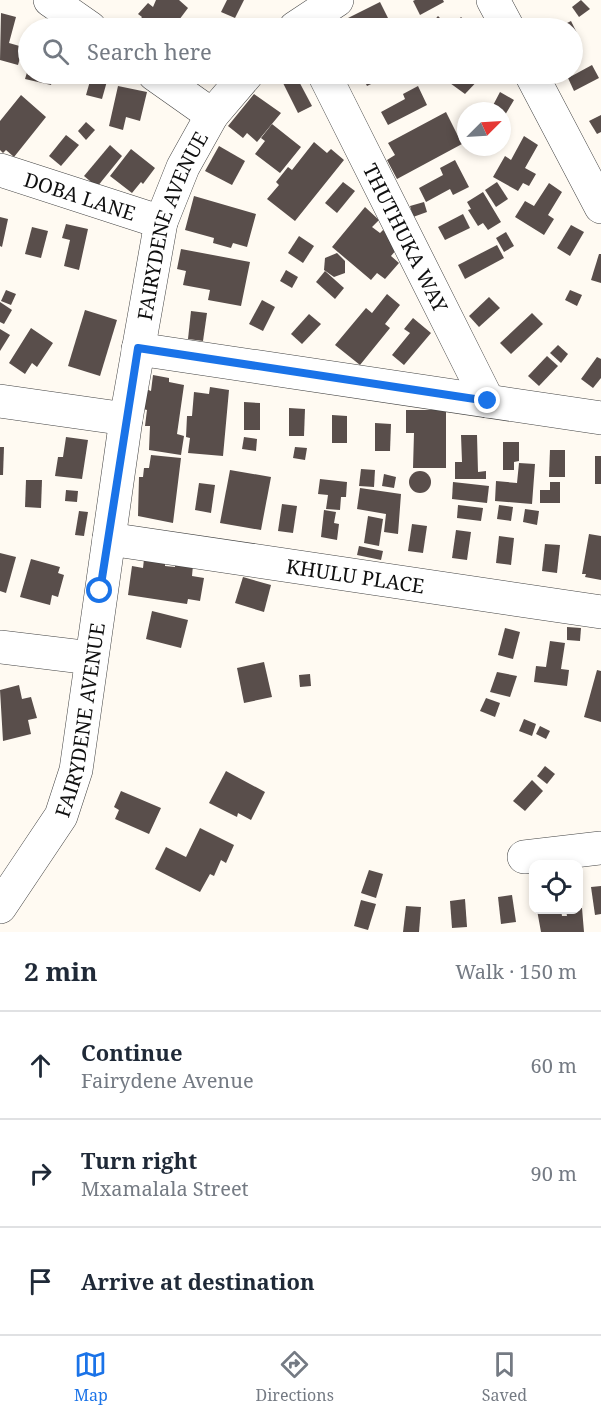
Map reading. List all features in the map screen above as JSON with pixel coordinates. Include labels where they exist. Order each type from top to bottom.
[{"type":"street","points":[[50,0],[76,18]]},
{"type":"street","points":[[300,18],[337,0]]},
{"type":"street","points":[[493,0],[503,18]]},
{"type":"street","points":[[168,84],[212,115]]},
{"type":"street","name":"FAIRYDENE AVENUE","points":[[0,907],[61,816],[76,770],[126,419],[161,222],[183,167],[212,115],[238,84]]},
{"type":"street","name":"THUTHUKA WAY","points":[[329,84],[488,401]]},
{"type":"street","points":[[536,84],[601,207]]},
{"type":"street","name":"DOBA LANE","points":[[0,171],[161,222]]},
{"type":"street","points":[[138,348],[601,418]]},
{"type":"street","points":[[0,401],[126,419]]},
{"type":"street","name":"KHULU PLACE","points":[[109,539],[601,612]]},
{"type":"street","points":[[0,647],[91,658]]},
{"type":"street","points":[[524,857],[601,849]]},
{"type":"building","points":[[156,0],[179,0],[188,8],[180,18],[141,18],[138,14],[148,3],[153,7]]},
{"type":"building","points":[[227,0],[244,0],[235,18],[221,12]]},
{"type":"building","points":[[443,0],[444,2],[420,15],[413,1]]},
{"type":"building","points":[[581,0],[590,9],[579,17],[572,7]]},
{"type":"building","points":[[380,2],[388,18],[348,18]]},
{"type":"building","points":[[1,13],[16,17],[9,43],[18,46],[18,65],[0,60]]},
{"type":"building","points":[[592,65],[599,78],[574,91],[571,84],[583,84],[583,70]]},
{"type":"building","points":[[89,84],[106,84],[102,99],[86,95]]},
{"type":"building","points":[[284,84],[300,84],[312,106],[298,113]]},
{"type":"building","points":[[451,84],[474,84],[465,94]]},
{"type":"building","points":[[118,86],[147,92],[140,121],[126,117],[123,130],[109,126]]},
{"type":"building","points":[[418,86],[427,105],[388,125],[381,112],[405,99],[403,94]]},
{"type":"building","points":[[500,92],[514,100],[511,105],[511,102],[495,102]]},
{"type":"building","points":[[254,94],[281,113],[257,142],[247,133],[243,138],[228,126]]},
{"type":"building","points":[[21,95],[46,117],[14,157],[6,150],[3,153],[0,150],[0,121]]},
{"type":"building","points":[[446,112],[457,134],[457,147],[397,179],[387,160],[395,155],[388,143]]},
{"type":"building","points":[[601,115],[601,132],[597,134],[589,121]]},
{"type":"building","points":[[86,122],[95,130],[86,140],[78,131]]},
{"type":"building","points":[[272,124],[301,147],[280,173],[255,154],[265,141],[261,138]]},
{"type":"building","points":[[66,135],[79,145],[61,166],[49,156]]},
{"type":"building","points":[[524,136],[538,145],[525,168],[536,174],[529,186],[523,183],[518,191],[493,177],[505,156],[511,160]]},
{"type":"building","points":[[314,142],[327,153],[331,149],[344,160],[295,221],[267,199],[279,185],[276,182],[288,167],[292,170]]},
{"type":"building","points":[[110,145],[122,156],[97,187],[84,176]]},
{"type":"building","points":[[219,146],[245,161],[232,185],[205,171]]},
{"type":"building","points":[[131,149],[155,168],[143,184],[141,182],[132,193],[110,176]]},
{"type":"building","points":[[455,160],[469,187],[453,195],[450,189],[426,202],[419,188],[443,175],[440,168]]},
{"type":"building","points":[[343,182],[355,191],[337,213],[325,203]]},
{"type":"building","points":[[497,182],[508,199],[496,207],[485,190]]},
{"type":"building","points":[[549,183],[562,192],[548,215],[554,219],[544,235],[515,217],[525,201],[534,206]]},
{"type":"building","points":[[483,192],[501,222],[488,230],[483,223],[478,226],[468,210],[471,209],[467,202]]},
{"type":"building","points":[[194,196],[256,214],[247,247],[233,243],[231,248],[213,243],[214,238],[185,230]]},
{"type":"building","points":[[424,202],[427,212],[413,217],[410,206]]},
{"type":"building","points":[[365,207],[379,220],[372,227],[380,233],[383,230],[396,240],[397,249],[391,256],[399,263],[385,279],[377,273],[371,280],[332,247]]},
{"type":"building","points":[[463,214],[470,228],[445,240],[438,227]]},
{"type":"building","points":[[0,217],[8,219],[2,247],[0,246]]},
{"type":"building","points":[[66,224],[88,229],[79,270],[64,266],[70,240],[62,238]]},
{"type":"building","points":[[571,225],[584,232],[570,256],[557,248]]},
{"type":"building","points":[[32,227],[48,231],[41,258],[25,254]]},
{"type":"building","points":[[506,232],[514,246],[504,252],[496,238]]},
{"type":"building","points":[[299,236],[314,246],[303,263],[288,253]]},
{"type":"building","points":[[497,245],[504,258],[465,279],[458,265]]},
{"type":"building","points":[[181,249],[250,262],[241,306],[208,300],[210,290],[183,285],[186,271],[177,269]]},
{"type":"building","points":[[337,253],[345,261],[345,273],[334,277],[324,270],[325,258]]},
{"type":"building","points":[[599,254],[601,254],[601,283],[591,280]]},
{"type":"building","points":[[286,270],[298,277],[292,288],[280,281]]},
{"type":"building","points":[[325,271],[344,288],[335,299],[316,282]]},
{"type":"building","points":[[6,290],[16,294],[11,305],[1,301]]},
{"type":"building","points":[[570,290],[582,295],[577,306],[565,300]]},
{"type":"building","points":[[387,294],[400,305],[385,324],[390,328],[360,365],[335,345],[366,308],[372,313]]},
{"type":"building","points":[[489,297],[500,308],[479,327],[469,316]]},
{"type":"building","points":[[262,300],[275,307],[263,331],[249,324]]},
{"type":"building","points":[[0,302],[12,310],[4,324],[0,322]]},
{"type":"building","points":[[85,310],[117,320],[100,376],[68,366]]},
{"type":"building","points":[[191,311],[207,313],[203,341],[188,339]]},
{"type":"building","points":[[532,313],[543,324],[511,354],[500,343]]},
{"type":"building","points":[[309,314],[321,324],[302,344],[291,334]]},
{"type":"building","points":[[413,318],[431,333],[404,365],[392,355],[410,333],[404,329]]},
{"type":"building","points":[[31,328],[53,343],[37,367],[32,363],[25,374],[9,363]]},
{"type":"building","points":[[0,329],[10,335],[0,351]]},
{"type":"building","points":[[558,345],[568,354],[561,363],[550,353]]},
{"type":"building","points":[[547,356],[558,366],[539,386],[528,376]]},
{"type":"building","points":[[597,357],[601,359],[601,378],[593,388],[581,379]]},
{"type":"building","points":[[153,375],[169,378],[169,382],[184,385],[177,434],[184,436],[181,455],[149,450],[150,426],[145,426],[147,410],[143,409],[146,389],[151,391]]},
{"type":"building","points":[[210,387],[229,390],[223,456],[188,453],[190,438],[186,437],[187,416],[192,416],[194,392],[209,394]]},
{"type":"building","points":[[244,402],[260,403],[260,430],[244,430]]},
{"type":"building","points":[[289,408],[305,409],[304,436],[289,436]]},
{"type":"building","points":[[406,410],[446,410],[446,468],[413,468],[414,433],[406,433]]},
{"type":"building","points":[[332,415],[347,416],[347,443],[332,443]]},
{"type":"building","points":[[375,423],[391,424],[390,451],[375,451]]},
{"type":"building","points":[[461,435],[477,435],[478,472],[486,471],[486,479],[455,479],[455,462],[462,462]]},
{"type":"building","points":[[66,437],[88,440],[82,479],[55,476],[58,457],[63,457]]},
{"type":"building","points":[[244,437],[257,439],[256,451],[242,449]]},
{"type":"building","points":[[503,442],[519,442],[519,461],[514,462],[514,470],[503,470]]},
{"type":"building","points":[[0,447],[4,447],[3,475],[0,475]]},
{"type":"building","points":[[295,447],[307,448],[305,460],[293,458]]},
{"type":"building","points":[[550,450],[565,450],[565,477],[549,477]]},
{"type":"building","points":[[151,455],[181,458],[173,523],[138,516],[139,477],[143,477],[144,468],[149,468]]},
{"type":"building","points":[[595,456],[601,456],[601,484],[595,484]]},
{"type":"building","points":[[519,463],[535,464],[532,504],[495,501],[496,481],[517,483]]},
{"type":"building","points":[[361,469],[375,470],[374,487],[359,486]]},
{"type":"building","points":[[230,470],[271,477],[261,530],[220,523]]},
{"type":"building","points":[[420,471],[428,474],[431,482],[428,490],[420,493],[412,490],[409,482],[412,474]]},
{"type":"building","points":[[384,474],[396,477],[394,488],[382,486]]},
{"type":"building","points":[[320,479],[347,482],[346,497],[341,497],[340,510],[326,509],[328,495],[318,494]]},
{"type":"building","points":[[26,480],[42,480],[41,508],[25,507]]},
{"type":"building","points":[[453,482],[489,486],[487,503],[452,499]]},
{"type":"building","points":[[550,482],[560,482],[560,503],[540,503],[540,490],[550,490]]},
{"type":"building","points":[[199,483],[215,485],[211,513],[195,510]]},
{"type":"building","points":[[360,488],[401,494],[398,534],[384,532],[386,514],[357,509]]},
{"type":"building","points":[[66,490],[78,491],[77,502],[65,501]]},
{"type":"building","points":[[282,504],[297,506],[293,533],[278,531]]},
{"type":"building","points":[[458,505],[483,508],[481,521],[457,518]]},
{"type":"building","points":[[499,505],[513,507],[511,521],[497,519]]},
{"type":"building","points":[[525,509],[539,511],[537,525],[523,522]]},
{"type":"building","points":[[324,510],[336,512],[334,523],[339,524],[337,540],[321,537]]},
{"type":"building","points":[[79,511],[88,512],[84,536],[75,535]]},
{"type":"building","points":[[368,516],[383,519],[379,546],[364,543]]},
{"type":"building","points":[[412,524],[427,526],[423,553],[408,551]]},
{"type":"building","points":[[456,530],[471,532],[467,560],[452,558]]},
{"type":"building","points":[[589,534],[601,536],[601,580],[585,577],[586,574],[582,574]]},
{"type":"building","points":[[499,536],[514,538],[511,565],[496,563]]},
{"type":"building","points":[[545,544],[560,545],[557,573],[542,571]]},
{"type":"building","points":[[359,546],[383,551],[381,560],[357,555]]},
{"type":"building","points":[[0,553],[16,557],[6,593],[0,591]]},
{"type":"building","points":[[31,559],[60,567],[58,573],[64,575],[58,597],[52,595],[50,605],[20,597]]},
{"type":"building","points":[[144,559],[165,562],[165,566],[175,567],[175,562],[193,565],[192,576],[204,578],[200,601],[188,599],[187,604],[128,595],[132,566],[143,568]]},
{"type":"building","points":[[243,577],[271,585],[264,612],[235,603]]},
{"type":"building","points":[[152,611],[188,620],[181,648],[146,639]]},
{"type":"building","points":[[567,627],[581,628],[580,641],[567,640]]},
{"type":"building","points":[[505,628],[520,632],[513,659],[498,655]]},
{"type":"building","points":[[550,641],[565,643],[561,669],[569,670],[567,686],[534,682],[536,666],[546,667]]},
{"type":"building","points":[[264,662],[272,697],[244,703],[237,668]]},
{"type":"building","points":[[597,670],[601,671],[601,722],[584,717]]},
{"type":"building","points":[[497,672],[517,676],[510,697],[490,692]]},
{"type":"building","points":[[310,674],[311,686],[300,687],[299,675]]},
{"type":"building","points":[[19,685],[22,699],[31,697],[37,718],[28,720],[31,734],[3,741],[0,690]]},
{"type":"building","points":[[486,698],[500,703],[495,717],[480,711]]},
{"type":"building","points":[[524,719],[536,724],[532,736],[519,731]]},
{"type":"building","points":[[540,726],[550,731],[546,739],[536,734]]},
{"type":"building","points":[[545,766],[555,774],[547,784],[537,776]]},
{"type":"building","points":[[226,771],[265,792],[251,820],[238,813],[237,817],[209,803]]},
{"type":"building","points":[[532,780],[543,791],[525,811],[513,801]]},
{"type":"building","points":[[121,791],[161,808],[149,834],[115,819],[119,810],[114,807]]},
{"type":"building","points":[[200,828],[234,845],[226,863],[221,860],[214,876],[210,874],[200,892],[155,869],[166,847],[186,857]]},
{"type":"building","points":[[369,870],[383,874],[376,898],[361,893]]},
{"type":"building","points":[[601,886],[601,914],[595,915],[591,887]]},
{"type":"building","points":[[512,895],[516,922],[501,924],[498,897]]},
{"type":"building","points":[[465,899],[467,927],[452,928],[450,901]]},
{"type":"building","points":[[361,900],[376,904],[368,930],[354,926]]},
{"type":"building","points":[[406,906],[421,907],[419,932],[403,932]]},
{"type":"building","points":[[538,914],[567,916],[567,914],[582,914],[584,932],[541,932]]},
{"type":"route","points":[[100,591],[138,348],[488,401]]}]
